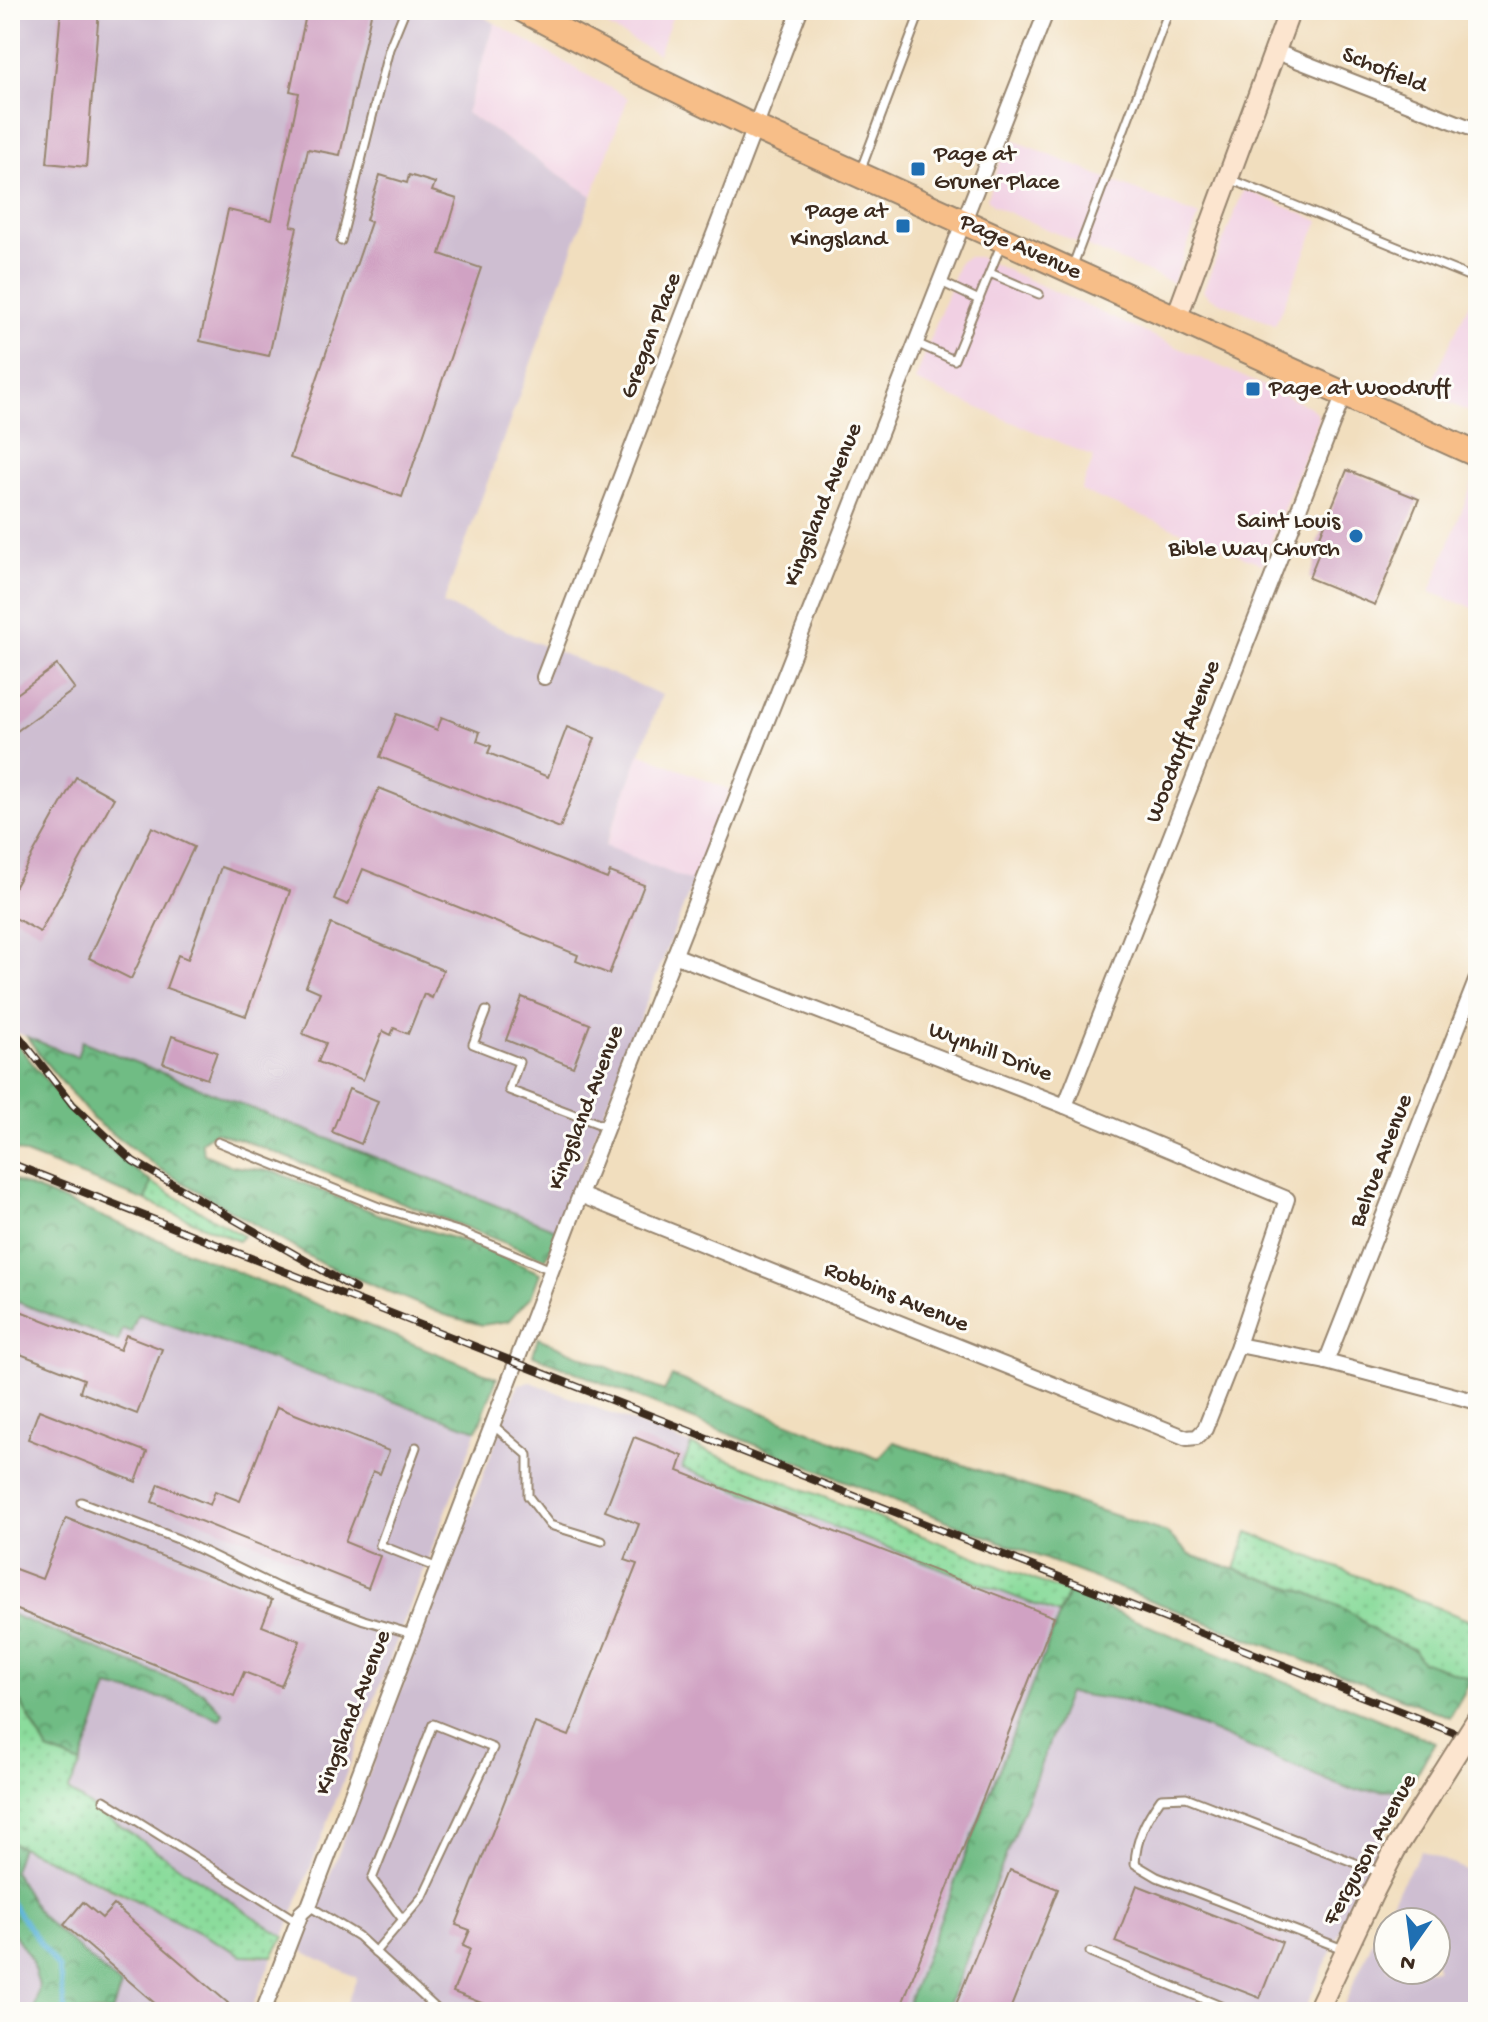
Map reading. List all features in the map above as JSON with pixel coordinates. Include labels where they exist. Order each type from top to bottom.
[{"type":"main road","name":"Page Avenue","points":[[523,10],[636,70],[756,128],[1478,455]]},
{"type":"street","name":"Gregan Place","points":[[544,677],[800,10]]},
{"type":"street","name":"Kingsland Avenue","points":[[263,2012],[301,1913],[309,1906],[580,1195],[1047,10]]},
{"type":"street","points":[[1176,319],[1290,10]]},
{"type":"street","name":"Schofield","points":[[1274,51],[1478,131]]},
{"type":"street","name":"Woodruff Avenue","points":[[1065,1106],[1344,394]]},
{"type":"street","name":"Wynhill Drive","points":[[674,955],[1065,1106],[1287,1199],[1238,1345]]},
{"type":"street","name":"Belrue Avenue","points":[[1326,1362],[1478,976]]},
{"type":"street","name":"Robbins Avenue","points":[[580,1195],[1187,1438],[1197,1437],[1205,1429],[1238,1345]]},
{"type":"street","points":[[1238,1345],[1326,1362],[1478,1402]]},
{"type":"street","name":"Ferguson Avenue","points":[[1317,2012],[1383,1874],[1478,1718]]},
{"type":"lane","points":[[341,241],[389,49],[405,10]]},
{"type":"lane","points":[[858,175],[921,10]]},
{"type":"lane","points":[[1070,271],[1169,10]]},
{"type":"lane","points":[[1228,178],[1478,280]]},
{"type":"lane","points":[[916,343],[954,360],[1003,241]]},
{"type":"lane","points":[[990,273],[1039,294]]},
{"type":"lane","points":[[941,282],[979,300]]},
{"type":"lane","points":[[486,1011],[473,1044],[519,1062],[509,1090],[607,1127]]},
{"type":"lane","points":[[218,1142],[379,1207],[461,1232],[551,1270]]},
{"type":"lane","points":[[492,1423],[528,1455],[528,1496],[550,1525],[602,1541]]},
{"type":"lane","points":[[416,1447],[380,1545],[438,1568]]},
{"type":"lane","points":[[81,1502],[178,1539],[277,1587],[364,1620],[412,1634]]},
{"type":"lane","points":[[375,1952],[403,1920],[423,1896],[493,1748],[433,1724],[372,1879],[403,1920]]},
{"type":"lane","points":[[1346,1951],[1157,1877],[1135,1864],[1136,1845],[1148,1815],[1161,1798],[1186,1797],[1383,1874]]},
{"type":"lane","points":[[104,1800],[298,1922]]},
{"type":"lane","points":[[309,1906],[358,1936],[440,2012]]},
{"type":"lane","points":[[1090,1952],[1235,2012]]},
{"type":"shaded area","points":[[10,10],[471,10],[495,23],[466,113],[592,196],[443,604],[662,695],[605,846],[693,882],[558,1230],[83,1041],[77,1057],[10,1030]]},
{"type":"shaded area","points":[[577,10],[675,10],[658,54]]},
{"type":"shaded area","points":[[495,23],[628,98],[592,196],[466,113]]},
{"type":"shaded area","points":[[1008,138],[1199,216],[1173,283],[993,206],[987,198]]},
{"type":"shaded area","points":[[1244,189],[1319,221],[1275,325],[1209,297],[1203,291]]},
{"type":"shaded area","points":[[967,257],[978,257],[1310,407],[1317,413],[1318,421],[1262,564],[1081,491],[1094,457],[915,381],[959,262]]},
{"type":"shaded area","points":[[1478,289],[1478,416],[1427,393]]},
{"type":"shaded area","points":[[1473,482],[1478,485],[1478,610],[1430,592]]},
{"type":"shaded area","points":[[640,753],[730,790],[693,882],[605,847]]},
{"type":"shaded area","points":[[10,1299],[117,1342],[123,1328],[130,1331],[137,1314],[477,1430],[284,1937],[67,1791],[81,1764],[107,1687],[165,1699],[220,1719],[223,1713],[203,1692],[10,1614]]},
{"type":"shaded area","points":[[531,1382],[691,1445],[683,1468],[1059,1614],[904,2012],[343,2012],[357,1978],[301,1950],[518,1384]]},
{"type":"shaded area","points":[[1068,1693],[1125,1701],[1200,1726],[1350,1790],[1403,1791],[1404,1799],[1377,1848],[1304,2012],[946,2012]]},
{"type":"shaded area","points":[[21,1847],[253,1957],[273,1956],[250,2012],[112,2012],[121,1986],[41,1916],[12,1871]]},
{"type":"shaded area","points":[[1421,1850],[1478,1876],[1478,2012],[1341,2012],[1372,1942],[1372,1986],[1452,1986],[1452,1906],[1389,1906]]},
{"type":"shaded area","points":[[10,1928],[31,1959],[39,1986],[34,2012],[10,2012]]},
{"type":"green space","points":[[10,1035],[58,1095],[93,1132],[151,1182],[146,1201],[10,1148]]},
{"type":"green space","points":[[27,1037],[77,1057],[82,1041],[558,1230],[546,1259],[243,1140],[215,1132],[201,1142],[204,1154],[232,1166],[276,1172],[383,1216],[480,1247],[540,1273],[531,1297],[508,1321],[482,1325],[445,1315],[324,1265],[160,1169],[93,1119]]},
{"type":"green space","points":[[10,1179],[497,1378],[477,1430],[138,1314],[131,1332],[123,1329],[118,1342],[10,1299]]},
{"type":"green space","points":[[151,1182],[243,1236],[238,1241],[146,1201]]},
{"type":"green space","points":[[538,1338],[664,1391],[672,1376],[879,1459],[894,1442],[1167,1533],[1190,1555],[1308,1593],[1347,1610],[1380,1635],[1413,1649],[1421,1661],[1472,1679],[1450,1717],[850,1483],[533,1355]]},
{"type":"green space","points":[[691,1445],[1068,1593],[1059,1614],[682,1468]]},
{"type":"green space","points":[[1248,1532],[1478,1624],[1478,1670],[1472,1679],[1421,1661],[1413,1649],[1380,1635],[1347,1610],[1308,1593],[1235,1569]]},
{"type":"green space","points":[[1068,1593],[1435,1742],[1403,1791],[1350,1790],[1200,1726],[1125,1701],[1068,1693],[946,2012],[904,2012]]},
{"type":"green space","points":[[10,1614],[203,1692],[223,1713],[220,1719],[165,1699],[108,1687],[81,1764],[48,1751],[21,1703],[10,1694]]},
{"type":"green space","points":[[10,1694],[21,1703],[48,1751],[81,1764],[68,1791],[284,1937],[273,1956],[242,1955],[122,1893],[10,1842]]},
{"type":"green space","points":[[10,1842],[21,1847],[13,1871],[41,1916],[121,1986],[112,2012],[34,2012],[39,1986],[31,1959],[10,1928]]},
{"type":"building","points":[[61,10],[99,10],[86,167],[47,163]]},
{"type":"building","points":[[307,10],[372,10],[340,155],[308,149],[291,226],[297,227],[269,356],[200,341],[228,210],[272,220],[299,93],[290,91]]},
{"type":"building","points":[[380,175],[407,183],[409,175],[435,183],[432,191],[457,199],[440,254],[481,268],[402,497],[290,458],[371,222],[366,220]]},
{"type":"building","name":"Saint Louis Bible Way Church","points":[[1347,470],[1419,499],[1375,605],[1309,578],[1322,545],[1317,543]]},
{"type":"building","points":[[57,665],[75,689],[10,736],[10,699]]},
{"type":"building","points":[[397,714],[437,730],[442,717],[480,732],[477,741],[491,746],[488,753],[548,777],[567,727],[595,738],[560,828],[380,757]]},
{"type":"building","points":[[76,777],[114,798],[40,932],[10,915],[10,895]]},
{"type":"building","points":[[379,788],[607,879],[610,872],[644,885],[609,974],[576,961],[578,955],[363,869],[348,905],[334,899]]},
{"type":"building","points":[[152,827],[194,847],[131,979],[89,958]]},
{"type":"building","points":[[221,867],[290,891],[246,1016],[166,988],[178,955],[188,959]]},
{"type":"building","points":[[331,924],[443,970],[432,998],[424,994],[408,1034],[394,1028],[391,1035],[383,1031],[363,1080],[318,1062],[326,1043],[303,1034],[320,992],[306,986]]},
{"type":"building","points":[[522,997],[590,1024],[573,1067],[506,1040]]},
{"type":"building","points":[[172,1036],[217,1052],[207,1079],[163,1063]]},
{"type":"building","points":[[349,1089],[378,1101],[361,1144],[332,1132]]},
{"type":"building","points":[[10,1307],[120,1350],[126,1335],[162,1349],[137,1414],[80,1392],[84,1379],[10,1350]]},
{"type":"building","points":[[277,1407],[389,1451],[380,1474],[373,1471],[345,1542],[380,1556],[368,1588],[152,1502],[159,1484],[210,1505],[215,1491],[240,1501]]},
{"type":"building","points":[[39,1410],[147,1452],[136,1482],[28,1439]]},
{"type":"building","points":[[634,1437],[683,1456],[678,1471],[1054,1617],[899,2012],[505,2012],[453,1992],[470,1949],[463,1946],[470,1930],[456,1925],[535,1723],[569,1736],[637,1564],[625,1560],[639,1524],[605,1511]]},
{"type":"building","points":[[66,1518],[272,1600],[262,1626],[300,1641],[281,1686],[244,1672],[234,1696],[10,1607],[10,1567],[42,1579]]},
{"type":"building","points":[[1010,1870],[1058,1889],[1009,2012],[953,2012]]},
{"type":"building","points":[[1137,1885],[1282,1942],[1260,1998],[1115,1942]]},
{"type":"building","points":[[83,1902],[102,1918],[114,1905],[228,2003],[220,2012],[165,2012],[64,1925]]},
{"type":"waterway","points":[[10,1901],[59,1969],[65,2012]]},
{"type":"railway","points":[[10,1025],[73,1105],[133,1161],[355,1289]]},
{"type":"railway","points":[[10,1163],[1478,1742]]},
{"type":"place","name":"Page at Gruner Place","points":[[918,169]]},
{"type":"place","name":"Page at Kingsland","points":[[903,226]]},
{"type":"place","name":"Page at Woodruff","points":[[1253,389]]},
{"type":"place","name":"Saint Louis Bible Way Church","points":[[1356,536]]}]
